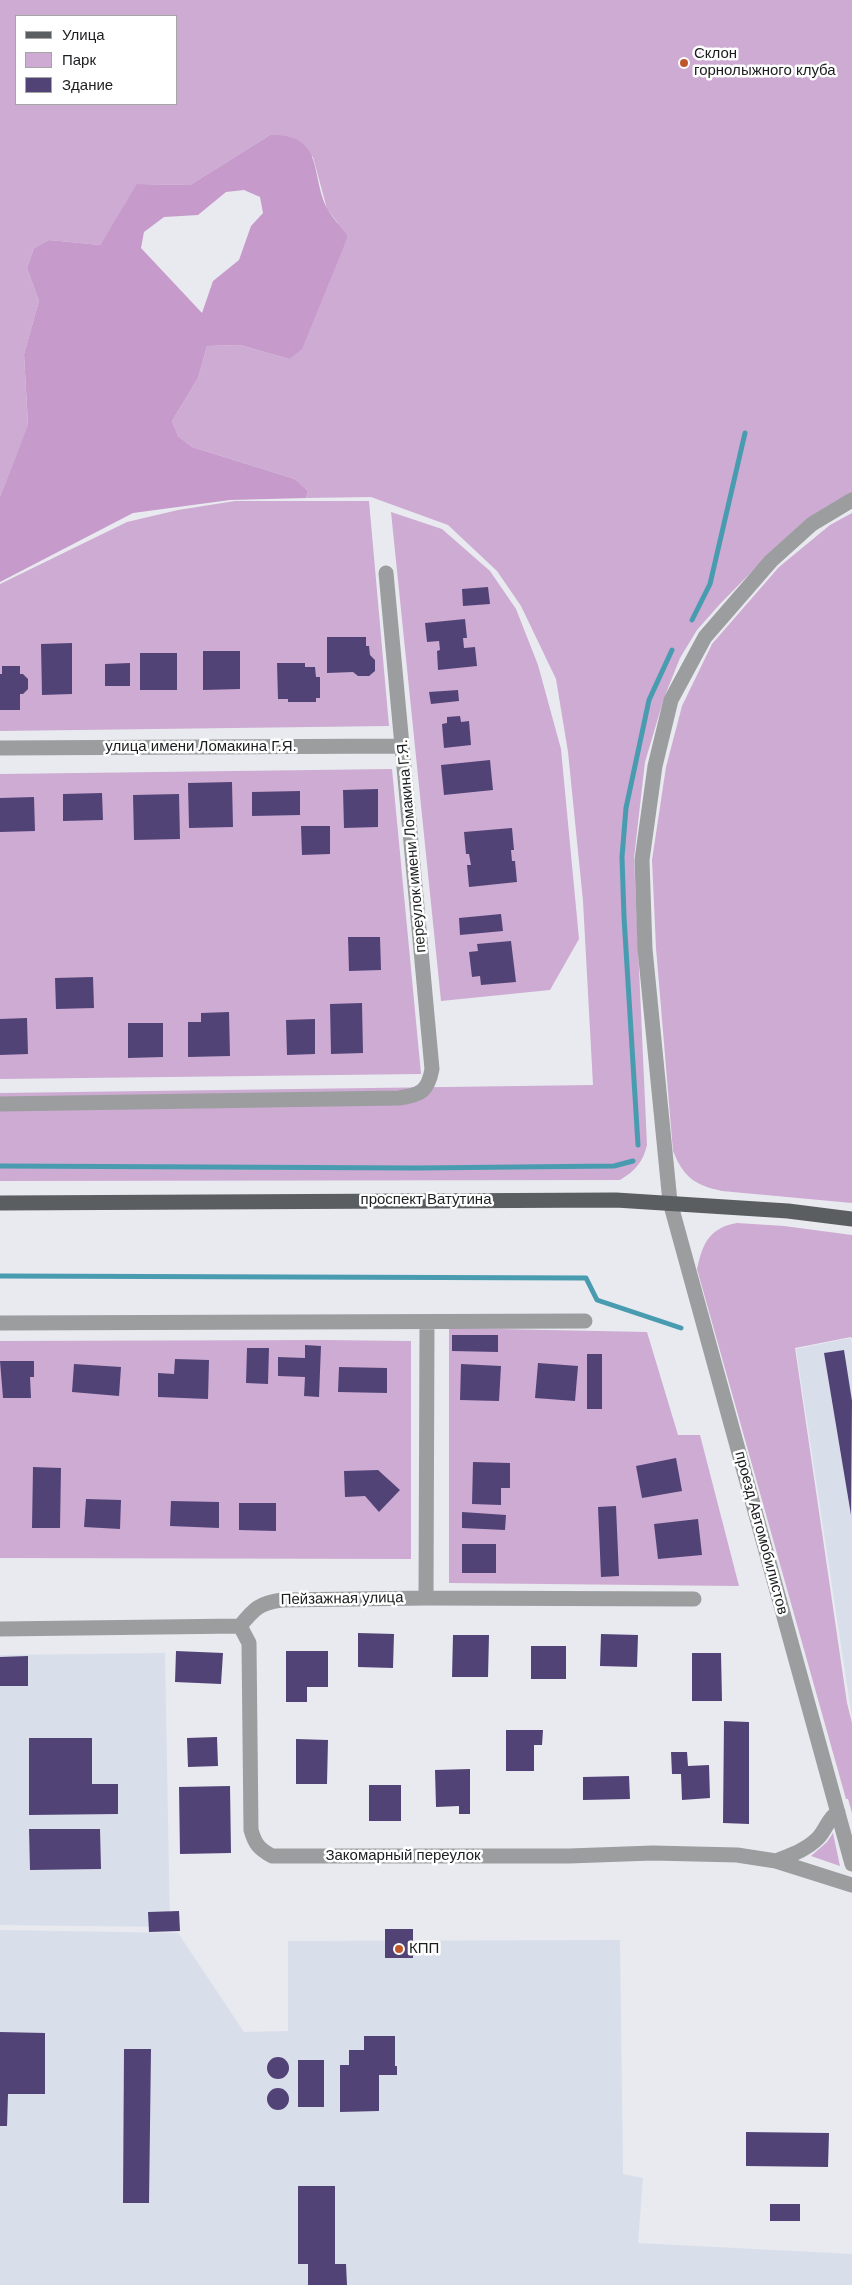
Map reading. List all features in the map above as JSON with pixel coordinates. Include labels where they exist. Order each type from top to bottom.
[{"type":"main road","name":"проспект Ватутина","points":[[0,1203],[538,1200],[670,1202],[788,1211],[852,1219]]},
{"type":"street","name":"проезд Автомобилистов","points":[[852,500],[812,524],[771,562],[706,637],[671,700],[655,766],[642,860],[645,949],[670,1202],[852,1864]]},
{"type":"street","name":"переулок имени Ломакина Г.Я.","points":[[0,1104],[400,1098],[416,1096],[429,1084],[432,1069],[386,573]]},
{"type":"street","name":"улица имени Ломакина Г.Я.","points":[[0,748],[402,746]]},
{"type":"street","points":[[0,1323],[585,1321]]},
{"type":"street","points":[[426,1598],[427,1322]]},
{"type":"street","name":"Пейзажная улица","points":[[240,1626],[253,1610],[264,1602],[282,1600],[426,1598],[694,1599]]},
{"type":"street","points":[[0,1629],[240,1626]]},
{"type":"street","name":"Закомарный переулок","points":[[240,1626],[250,1644],[251,1830],[254,1842],[261,1850],[272,1856],[737,1855],[776,1861],[852,1885]]},
{"type":"street","points":[[776,1861],[804,1850],[820,1837],[833,1815],[838,1812]]},
{"type":"shaded area","points":[[270,135],[288,136],[300,141],[308,149],[313,158],[327,208],[348,236],[302,349],[289,359],[240,345],[207,346],[198,378],[172,421],[178,436],[192,447],[295,479],[308,491],[306,498],[230,500],[133,513],[0,582],[0,497],[28,425],[24,354],[39,301],[27,268],[34,248],[49,240],[100,245],[137,184],[190,185]],"holes":[[[244,190],[260,197],[263,213],[251,226],[239,260],[213,281],[202,313],[141,248],[144,232],[164,217],[198,215],[226,192]]]},
{"type":"shaded area","points":[[850,1338],[852,1343],[852,1718],[796,1349]]},
{"type":"shaded area","points":[[165,1653],[170,1927],[0,1925],[0,1655]]},
{"type":"shaded area","points":[[0,1930],[178,1933],[244,2032],[288,2031],[288,1941],[620,1940],[623,2174],[643,2178],[638,2243],[852,2254],[852,2285],[0,2285]]},
{"type":"green space","points":[[0,0],[852,0],[852,495],[772,551],[720,604],[697,630],[680,658],[664,698],[645,762],[634,858],[647,1145],[638,1166],[630,1173],[620,1180],[0,1181],[0,1093],[593,1085],[583,901],[568,752],[556,679],[521,606],[497,571],[448,525],[371,497],[306,498],[308,491],[295,479],[192,447],[178,436],[172,421],[198,378],[207,346],[240,345],[289,359],[348,236],[327,209],[313,157],[270,135],[190,185],[138,184],[100,245],[49,240],[34,248],[27,268],[39,301],[24,354],[28,426],[0,497]]},
{"type":"green space","points":[[235,501],[369,501],[389,726],[0,731],[0,584],[127,522],[178,510]]},
{"type":"green space","points":[[391,512],[442,529],[490,571],[516,609],[538,665],[561,749],[579,939],[550,990],[441,1001]]},
{"type":"green space","points":[[852,513],[852,1203],[722,1191],[704,1186],[691,1179],[682,1168],[673,1151],[656,948],[652,860],[666,767],[682,706],[712,644],[779,567],[830,525]]},
{"type":"green space","points":[[392,769],[421,1074],[0,1079],[0,774]]},
{"type":"green space","points":[[737,1223],[784,1226],[852,1235],[852,1339],[851,1337],[795,1348],[847,1703],[852,1723],[852,1813],[848,1799],[846,1799],[697,1269],[705,1244],[709,1238],[727,1225]]},
{"type":"green space","points":[[449,1328],[647,1332],[678,1435],[700,1435],[739,1586],[449,1583]]},
{"type":"green space","points":[[0,1341],[411,1341],[411,1559],[0,1558]]},
{"type":"green space","points":[[833,1833],[840,1866],[811,1856],[827,1842]]},
{"type":"building","points":[[488,587],[490,604],[463,606],[462,589]]},
{"type":"building","points":[[465,619],[467,638],[463,638],[464,648],[475,647],[477,666],[438,670],[437,651],[440,650],[439,641],[427,642],[425,623]]},
{"type":"building","points":[[327,637],[366,637],[366,646],[369,646],[370,655],[375,660],[375,671],[369,676],[358,676],[353,672],[327,673]]},
{"type":"building","points":[[72,643],[72,694],[42,695],[41,644]]},
{"type":"building","points":[[203,651],[240,651],[240,689],[203,690]]},
{"type":"building","points":[[140,653],[177,653],[177,690],[140,690]]},
{"type":"building","points":[[130,663],[130,686],[105,686],[105,664]]},
{"type":"building","points":[[277,663],[305,663],[305,667],[315,667],[316,677],[320,677],[320,698],[316,698],[316,702],[288,702],[288,699],[278,699]]},
{"type":"building","points":[[2,666],[20,666],[20,674],[23,674],[28,679],[28,689],[23,694],[20,694],[20,710],[0,710],[0,674],[2,674]]},
{"type":"building","points":[[458,690],[459,701],[431,704],[429,692]]},
{"type":"building","points":[[460,716],[461,722],[469,721],[471,745],[444,748],[442,724],[447,723],[447,717]]},
{"type":"building","points":[[490,760],[493,790],[444,795],[441,765]]},
{"type":"building","points":[[232,782],[233,827],[189,828],[188,783]]},
{"type":"building","points":[[378,789],[378,827],[344,828],[343,790]]},
{"type":"building","points":[[300,791],[300,815],[252,816],[252,792]]},
{"type":"building","points":[[102,793],[103,820],[63,821],[63,794]]},
{"type":"building","points":[[179,794],[180,839],[134,840],[133,795]]},
{"type":"building","points":[[34,797],[35,831],[0,832],[0,798]]},
{"type":"building","points":[[301,826],[330,826],[330,854],[302,855]]},
{"type":"building","points":[[512,828],[514,850],[511,850],[512,861],[515,861],[517,882],[469,887],[467,865],[471,865],[469,854],[466,854],[464,832]]},
{"type":"building","points":[[501,914],[503,931],[460,935],[459,918]]},
{"type":"building","points":[[348,937],[380,937],[381,970],[349,971]]},
{"type":"building","points":[[511,941],[516,982],[481,985],[480,976],[472,977],[469,952],[478,951],[477,944]]},
{"type":"building","points":[[93,977],[94,1008],[56,1009],[55,978]]},
{"type":"building","points":[[362,1003],[363,1053],[331,1054],[330,1004]]},
{"type":"building","points":[[229,1012],[230,1056],[188,1057],[188,1022],[201,1022],[201,1013]]},
{"type":"building","points":[[27,1018],[28,1054],[0,1055],[0,1019]]},
{"type":"building","points":[[315,1019],[315,1054],[287,1055],[286,1020]]},
{"type":"building","points":[[128,1023],[163,1023],[163,1057],[128,1058]]},
{"type":"building","points":[[452,1335],[498,1335],[498,1352],[452,1351]]},
{"type":"building","points":[[305,1345],[321,1346],[319,1397],[304,1396],[305,1377],[278,1376],[278,1357],[305,1358]]},
{"type":"building","points":[[247,1348],[269,1348],[268,1384],[246,1383]]},
{"type":"building","points":[[844,1350],[852,1401],[851,1515],[824,1353]]},
{"type":"building","points":[[587,1354],[602,1354],[602,1409],[587,1409]]},
{"type":"building","points":[[175,1359],[209,1360],[208,1399],[158,1397],[158,1373],[174,1374]]},
{"type":"building","points":[[0,1361],[34,1361],[34,1377],[30,1377],[31,1398],[3,1398]]},
{"type":"building","points":[[538,1363],[578,1366],[575,1401],[535,1398]]},
{"type":"building","points":[[74,1364],[121,1367],[119,1396],[72,1392]]},
{"type":"building","points":[[461,1364],[501,1366],[499,1401],[460,1400]]},
{"type":"building","points":[[339,1367],[387,1368],[387,1393],[338,1392]]},
{"type":"building","points":[[676,1458],[682,1491],[642,1498],[636,1466]]},
{"type":"building","points":[[473,1462],[510,1463],[510,1488],[501,1488],[501,1505],[472,1504]]},
{"type":"building","points":[[33,1467],[61,1468],[60,1528],[32,1528]]},
{"type":"building","points":[[378,1470],[400,1490],[379,1512],[365,1496],[345,1497],[344,1471]]},
{"type":"building","points":[[86,1499],[121,1500],[120,1529],[84,1527]]},
{"type":"building","points":[[171,1501],[219,1502],[219,1528],[170,1526]]},
{"type":"building","points":[[239,1503],[276,1503],[276,1531],[239,1530]]},
{"type":"building","points":[[616,1506],[619,1576],[601,1577],[598,1507]]},
{"type":"building","points":[[462,1512],[506,1515],[505,1530],[462,1528]]},
{"type":"building","points":[[698,1519],[702,1555],[658,1559],[654,1524]]},
{"type":"building","points":[[462,1544],[496,1544],[496,1573],[462,1573]]},
{"type":"building","points":[[358,1633],[394,1634],[393,1668],[358,1667]]},
{"type":"building","points":[[601,1634],[638,1635],[637,1667],[600,1666]]},
{"type":"building","points":[[453,1635],[489,1635],[488,1677],[452,1677]]},
{"type":"building","points":[[531,1646],[566,1646],[566,1679],[531,1679]]},
{"type":"building","points":[[176,1651],[223,1653],[221,1684],[175,1682]]},
{"type":"building","points":[[286,1651],[328,1651],[328,1687],[307,1687],[307,1702],[286,1702]]},
{"type":"building","points":[[692,1653],[721,1653],[722,1701],[692,1701]]},
{"type":"building","points":[[28,1656],[28,1686],[0,1686],[0,1657]]},
{"type":"building","points":[[724,1721],[749,1722],[749,1824],[723,1823]]},
{"type":"building","points":[[506,1730],[543,1730],[542,1745],[534,1745],[534,1771],[506,1771]]},
{"type":"building","points":[[217,1737],[218,1766],[188,1767],[187,1738]]},
{"type":"building","points":[[29,1738],[92,1738],[92,1784],[118,1784],[118,1814],[29,1815]]},
{"type":"building","points":[[296,1739],[328,1740],[327,1784],[296,1784]]},
{"type":"building","points":[[671,1752],[687,1752],[688,1766],[709,1765],[710,1798],[682,1800],[681,1774],[672,1774]]},
{"type":"building","points":[[470,1769],[470,1814],[459,1814],[459,1806],[436,1807],[435,1770]]},
{"type":"building","points":[[629,1776],[630,1799],[583,1800],[583,1777]]},
{"type":"building","points":[[369,1785],[401,1785],[401,1821],[369,1821]]},
{"type":"building","points":[[230,1786],[231,1853],[180,1854],[179,1787]]},
{"type":"building","points":[[29,1829],[100,1829],[101,1869],[30,1870]]},
{"type":"building","points":[[179,1911],[180,1931],[149,1932],[148,1912]]},
{"type":"building","name":"КПП","points":[[385,1929],[413,1929],[413,1958],[385,1958]]},
{"type":"building","points":[[0,2032],[45,2033],[45,2094],[8,2094],[7,2126],[0,2126]]},
{"type":"building","points":[[364,2036],[395,2036],[395,2066],[397,2066],[397,2075],[379,2075],[379,2111],[340,2112],[340,2065],[349,2065],[349,2050],[364,2050]]},
{"type":"building","points":[[124,2049],[151,2049],[149,2203],[123,2203]]},
{"type":"building","points":[[278,2057],[286,2060],[289,2068],[286,2076],[278,2079],[270,2076],[267,2068],[270,2060]]},
{"type":"building","points":[[298,2060],[324,2060],[324,2107],[298,2107]]},
{"type":"building","points":[[278,2088],[286,2091],[289,2099],[286,2107],[278,2110],[270,2107],[267,2099],[270,2091]]},
{"type":"building","points":[[746,2132],[829,2133],[828,2167],[746,2166]]},
{"type":"building","points":[[298,2186],[335,2186],[335,2264],[346,2264],[347,2285],[308,2285],[308,2264],[298,2264]]},
{"type":"building","points":[[770,2204],[800,2204],[800,2221],[770,2221]]},
{"type":"waterway","points":[[692,620],[710,584],[745,433]]},
{"type":"waterway","points":[[638,1145],[622,857],[626,808],[649,700],[672,650]]},
{"type":"waterway","points":[[0,1166],[417,1168],[614,1166],[633,1161]]},
{"type":"waterway","points":[[0,1276],[586,1278],[597,1300],[681,1328]]},
{"type":"place","name":"Склон горнолыжного клуба","points":[[684,63]]},
{"type":"place","name":"КПП","points":[[399,1949]]}]
